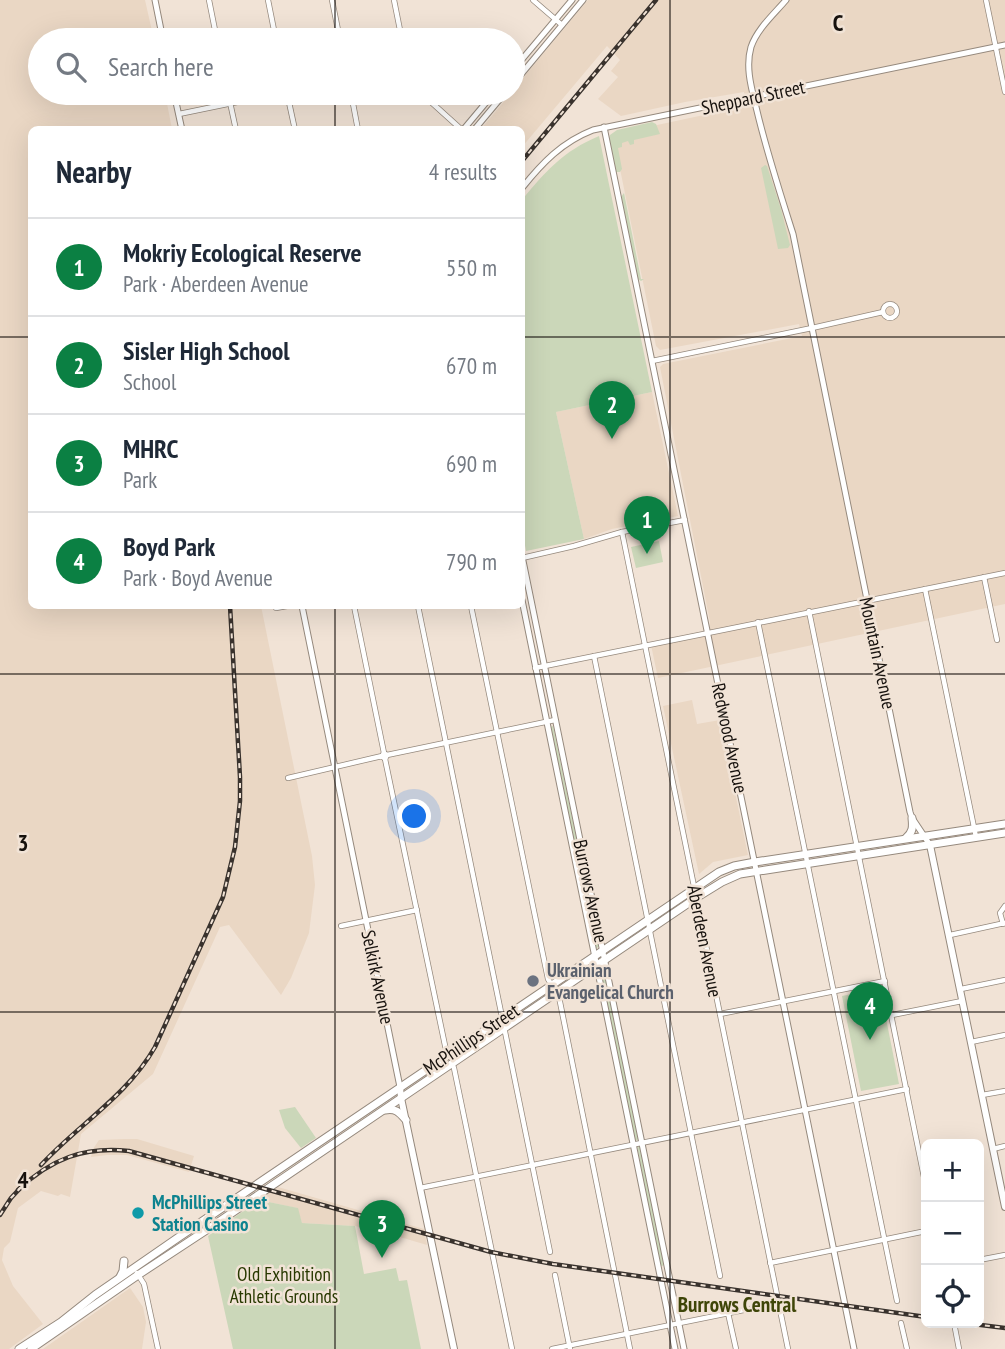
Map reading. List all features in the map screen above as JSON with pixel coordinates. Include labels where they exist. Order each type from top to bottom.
[{"type":"main road","points":[[903,840],[911,834],[912,818]]},
{"type":"main road","name":"McPhillips Street","points":[[31,1349],[179,1237],[232,1207],[401,1098],[505,1027],[594,956],[695,887],[728,868],[755,862],[859,855],[930,845],[1005,824]]},
{"type":"main road","name":"McPhillips Street","points":[[19,1349],[120,1278],[184,1245],[347,1122],[447,1055],[503,1018],[597,966],[696,898],[732,877],[857,846],[925,837],[1005,833]]},
{"type":"main road","name":"Mountain Avenue","points":[[930,845],[1005,1204]]},
{"type":"main road","name":"Selkirk Avenue","points":[[400,1087],[454,1349]]},
{"type":"main road","points":[[381,1111],[396,1110],[406,1120]]},
{"type":"main road","points":[[347,1122],[353,1130]]},
{"type":"main road","points":[[179,1237],[184,1245]]},
{"type":"main road","points":[[120,1278],[124,1261]]},
{"type":"street","points":[[155,0],[161,28]]},
{"type":"street","points":[[209,0],[215,28]]},
{"type":"street","points":[[268,0],[274,28]]},
{"type":"street","points":[[331,0],[337,28]]},
{"type":"street","points":[[394,0],[400,28]]},
{"type":"street","points":[[533,0],[562,25]]},
{"type":"street","points":[[525,56],[572,0]]},
{"type":"street","points":[[525,70],[583,0]]},
{"type":"street","name":"Mountain Avenue","points":[[786,0],[758,33],[750,50],[750,77],[768,155],[793,234],[912,818],[930,845]]},
{"type":"street","points":[[986,0],[1005,92]]},
{"type":"street","name":"Sheppard Street","points":[[525,185],[561,147],[583,134],[604,127],[1005,45]]},
{"type":"street","points":[[177,105],[181,126]]},
{"type":"street","points":[[179,114],[221,105]]},
{"type":"street","points":[[230,105],[235,126]]},
{"type":"street","points":[[290,105],[294,126]]},
{"type":"street","points":[[353,105],[357,126]]},
{"type":"street","points":[[434,105],[458,126]]},
{"type":"street","points":[[465,126],[484,105]]},
{"type":"street","points":[[477,126],[495,105]]},
{"type":"street","name":"Redwood Avenue","points":[[604,127],[854,1349]]},
{"type":"street","points":[[652,361],[883,312]]},
{"type":"street","points":[[525,556],[622,532],[685,520]]},
{"type":"street","name":"Aberdeen Avenue","points":[[622,532],[788,1349]]},
{"type":"street","name":"Burrows Avenue","points":[[525,572],[684,1349]]},
{"type":"street","points":[[536,668],[1005,573]]},
{"type":"street","points":[[984,577],[996,640]]},
{"type":"street","points":[[925,589],[975,833]]},
{"type":"street","name":"Selkirk Avenue","points":[[303,609],[400,1087]]},
{"type":"street","points":[[355,609],[447,1055]]},
{"type":"street","points":[[419,609],[550,1252]]},
{"type":"street","points":[[472,609],[548,979],[559,997],[630,1349]]},
{"type":"street","name":"Burrows Avenue","points":[[524,609],[675,1349]]},
{"type":"street","points":[[809,611],[921,1162]]},
{"type":"street","points":[[758,622],[897,1301]]},
{"type":"street","points":[[594,656],[720,1276]]},
{"type":"street","points":[[288,778],[555,720]]},
{"type":"street","points":[[950,935],[1004,923],[1000,913],[1005,905]]},
{"type":"street","points":[[341,926],[417,910]]},
{"type":"street","points":[[961,989],[1005,980]]},
{"type":"street","points":[[720,1014],[885,981]]},
{"type":"street","points":[[892,1015],[963,1001]]},
{"type":"street","points":[[971,1042],[1005,1035]]},
{"type":"street","points":[[452,1063],[512,1349]]},
{"type":"street","points":[[420,1188],[906,1089]]},
{"type":"street","points":[[982,1096],[1005,1091]]},
{"type":"street","points":[[993,1149],[1005,1146]]},
{"type":"street","points":[[771,1263],[921,1232]]},
{"type":"street","points":[[984,1259],[1005,1255]]},
{"type":"street","points":[[136,1271],[144,1284],[158,1349]]},
{"type":"street","points":[[555,1275],[570,1347]]},
{"type":"street","points":[[552,1349],[779,1303]]},
{"type":"street","points":[[728,1313],[736,1349]]},
{"type":"street","points":[[901,1323],[907,1349]]},
{"type":"street","points":[[955,1328],[959,1349]]},
{"type":"shaded area","points":[[0,0],[145,0],[151,28],[28,28],[28,105],[167,105],[171,126],[28,126],[28,609],[262,609],[312,856],[315,885],[309,933],[291,978],[281,995],[229,925],[220,927],[153,1074],[81,1134],[70,1197],[41,1191],[18,1208],[10,1242],[4,1248],[2,1260],[13,1286],[43,1324],[9,1349],[0,1349]]},
{"type":"shaded area","points":[[588,0],[1005,0],[1005,604],[658,678],[651,645],[709,633],[710,622],[660,367],[663,364],[802,336],[799,324],[660,350],[656,346],[615,134],[746,106],[744,92],[621,116],[598,99],[618,77],[611,71],[620,60],[607,46],[525,143],[525,126],[483,126],[501,105],[525,105],[525,76]]},
{"type":"shaded area","points":[[652,392],[678,516],[612,529],[584,539],[556,412]]},
{"type":"shaded area","points":[[692,700],[697,724],[720,720],[748,855],[713,862],[699,874],[663,706]]},
{"type":"shaded area","points":[[137,1139],[194,1156],[189,1172],[127,1155],[91,1157],[99,1140]]},
{"type":"shaded area","points":[[278,1187],[424,1229],[427,1245],[355,1226],[302,1223],[297,1208],[259,1200]]},
{"type":"shaded area","points":[[130,1288],[143,1307],[146,1322],[142,1349],[43,1349]]},
{"type":"green space","points":[[652,122],[656,124],[660,134],[634,140],[634,144],[630,145],[628,141],[622,143],[622,147],[618,148],[622,169],[616,172],[610,135],[617,130]]},
{"type":"green space","points":[[599,136],[652,392],[556,412],[584,539],[526,551],[525,196],[556,163]]},
{"type":"green space","points":[[765,165],[781,209],[790,245],[788,248],[778,249],[761,168]]},
{"type":"green space","points":[[624,193],[641,279],[644,279],[641,281],[638,279],[621,197]]},
{"type":"green space","points":[[659,541],[663,562],[636,568],[631,547]]},
{"type":"green space","points":[[553,726],[599,946],[597,948],[550,727]]},
{"type":"green space","points":[[603,968],[639,1136],[637,1141],[634,1138],[600,971]]},
{"type":"green space","points":[[880,988],[899,1084],[861,1091],[842,996]]},
{"type":"green space","points":[[295,1107],[316,1138],[301,1148],[285,1128],[279,1110]]},
{"type":"green space","points":[[637,1146],[641,1148],[664,1265],[662,1266],[659,1264]]},
{"type":"green space","name":"Old Exhibition Athletic Grounds","points":[[259,1200],[298,1208],[302,1223],[355,1226],[364,1274],[396,1268],[399,1281],[407,1280],[421,1349],[233,1349],[208,1236]]},
{"type":"railway","points":[[525,157],[656,0]]},
{"type":"railway","points":[[41,1165],[117,1095],[144,1064],[155,1047],[223,897],[235,847],[240,801],[230,609]]},
{"type":"railway","points":[[18,1190],[43,1170],[69,1157],[97,1151],[129,1151],[491,1252],[553,1264],[921,1316]]},
{"type":"railway","points":[[0,1215],[25,1183]]},
{"type":"railway","points":[[984,1325],[1005,1328]]},
{"type":"place","name":"Sisler High School","points":[[612,439]]},
{"type":"place","name":"Mokriy Ecological Reserve","points":[[647,554]]},
{"type":"place","name":"Ukrainian Evangelical Church","points":[[533,981]]},
{"type":"place","name":"Boyd Park","points":[[870,1040]]},
{"type":"place","name":"McPhillips Street Station Casino","points":[[138,1213]]},
{"type":"place","name":"MHRC","points":[[382,1258]]},
{"type":"district","name":"Burrows Central","points":[[737,1305]]}]
